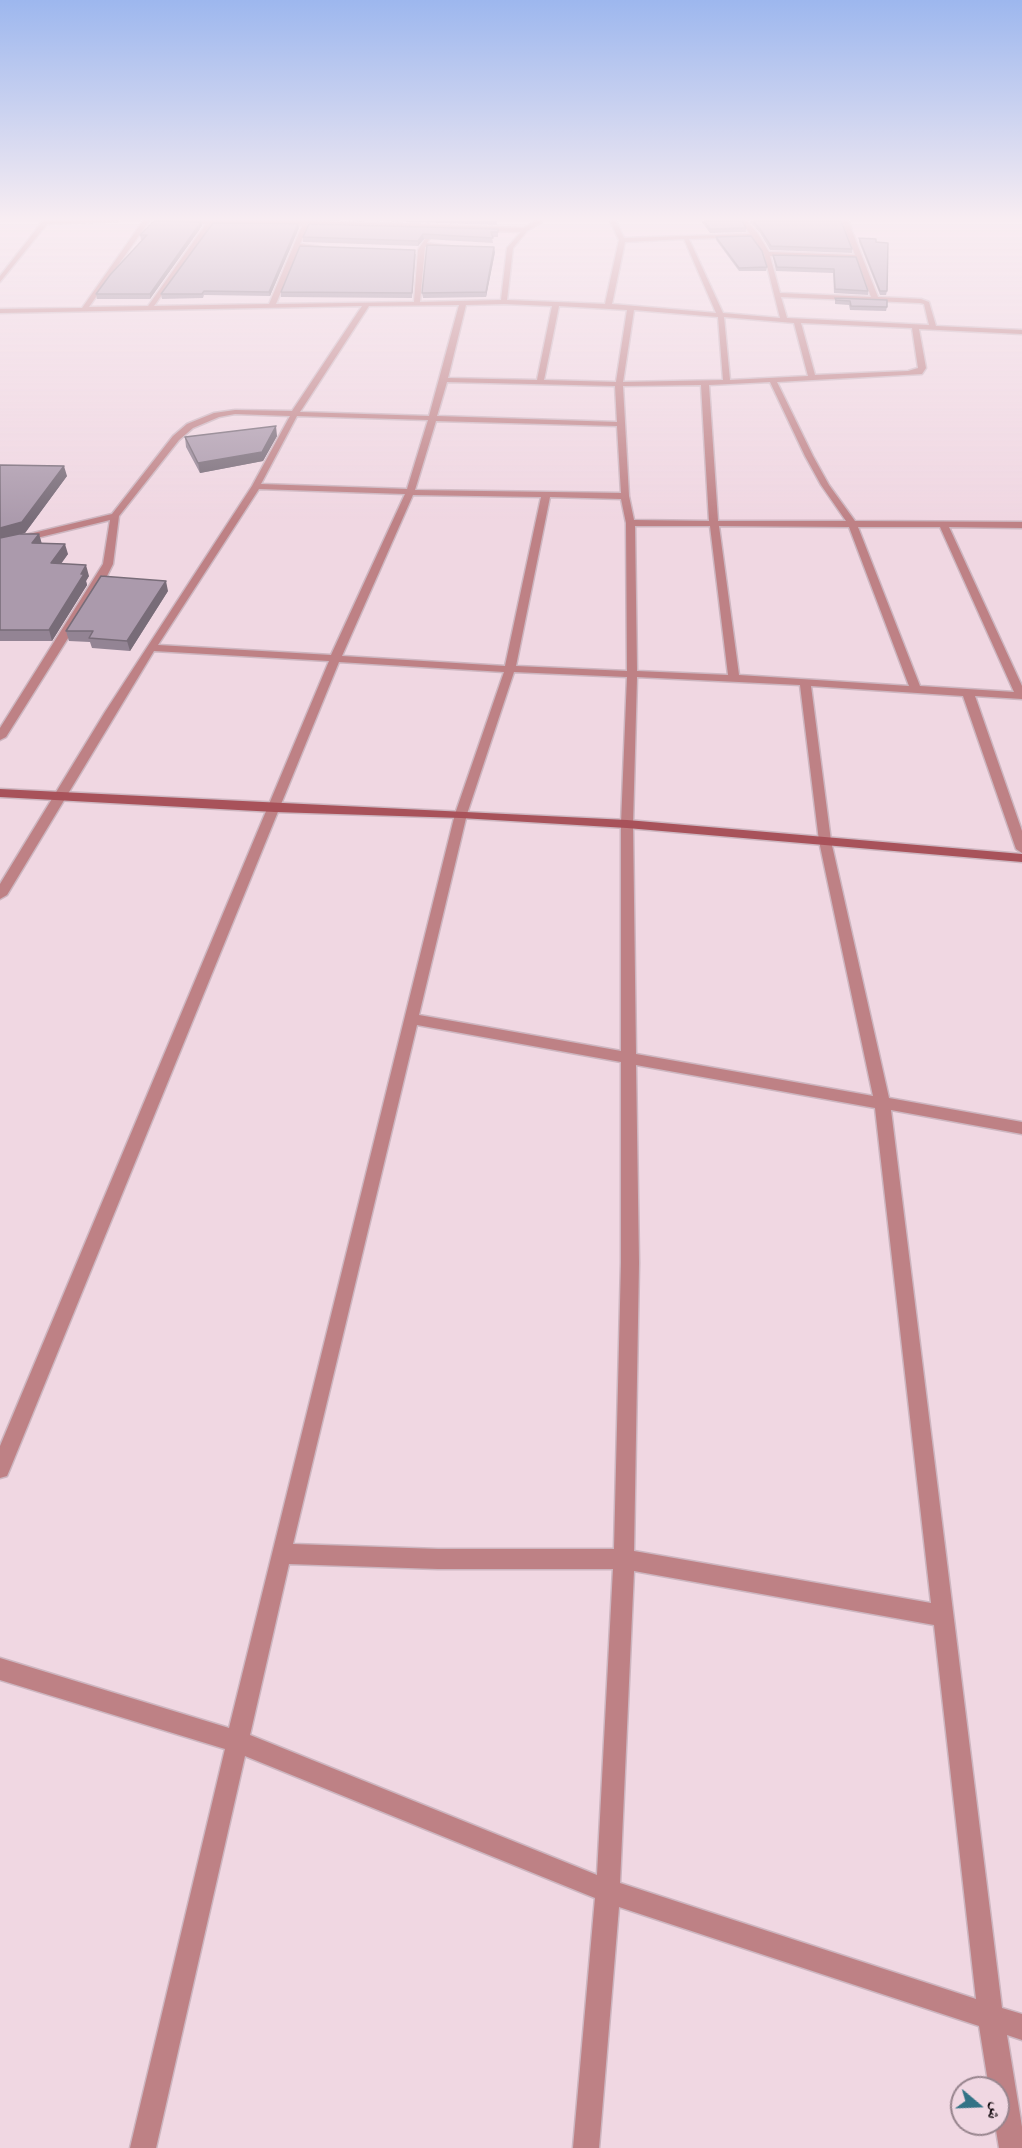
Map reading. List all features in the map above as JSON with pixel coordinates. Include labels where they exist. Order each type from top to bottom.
[{"type":"street","points":[[0,895],[152,648],[256,486],[295,413],[356,321]]},
{"type":"street","points":[[0,1469],[335,659],[410,492],[434,416],[458,321]]},
{"type":"street","points":[[540,382],[552,321]]},
{"type":"street","points":[[586,2148],[608,1891],[624,1559],[630,1263],[627,824],[632,674],[630,523],[625,496],[619,384],[629,321]]},
{"type":"street","points":[[721,321],[727,382]]},
{"type":"street","points":[[796,321],[812,378]]},
{"type":"street","points":[[802,321],[979,328],[1022,332]]},
{"type":"street","points":[[932,321],[933,327]]},
{"type":"street","points":[[444,380],[619,384],[705,383],[919,372],[922,368],[915,326]]},
{"type":"street","points":[[773,380],[809,456],[825,485],[853,525],[916,690]]},
{"type":"street","points":[[705,383],[714,523],[734,678]]},
{"type":"street","points":[[0,737],[102,576],[108,564],[115,516],[176,438],[190,426],[217,415],[236,412],[434,416],[622,424]]},
{"type":"street","points":[[256,486],[546,496],[625,496]]},
{"type":"street","points":[[143,2148],[281,1554],[461,813],[510,669],[546,496]]},
{"type":"street","points":[[0,544],[115,516]]},
{"type":"street","points":[[630,523],[1022,525]]},
{"type":"street","points":[[152,648],[510,669],[734,678],[1022,696],[944,526]]},
{"type":"street","points":[[805,682],[825,841],[882,1102],[991,2018],[1012,2148]]},
{"type":"street","points":[[968,693],[1022,849]]},
{"type":"street","points":[[0,793],[274,808],[461,813],[627,824],[1022,858]]},
{"type":"street","points":[[412,1018],[1022,1128]]},
{"type":"street","points":[[281,1554],[438,1559],[624,1559],[944,1616]]},
{"type":"street","points":[[0,1669],[239,1742],[608,1891],[1022,2027]]},
{"type":"building","points":[[276,426],[262,452],[198,463],[185,437]]},
{"type":"building","points":[[0,465],[64,466],[22,522],[0,528]]},
{"type":"building","points":[[19,534],[39,534],[32,543],[65,544],[51,563],[86,565],[81,574],[84,574],[49,630],[0,630],[0,538]]},
{"type":"building","points":[[101,576],[166,581],[127,641],[89,638],[93,631],[66,631]]}]
